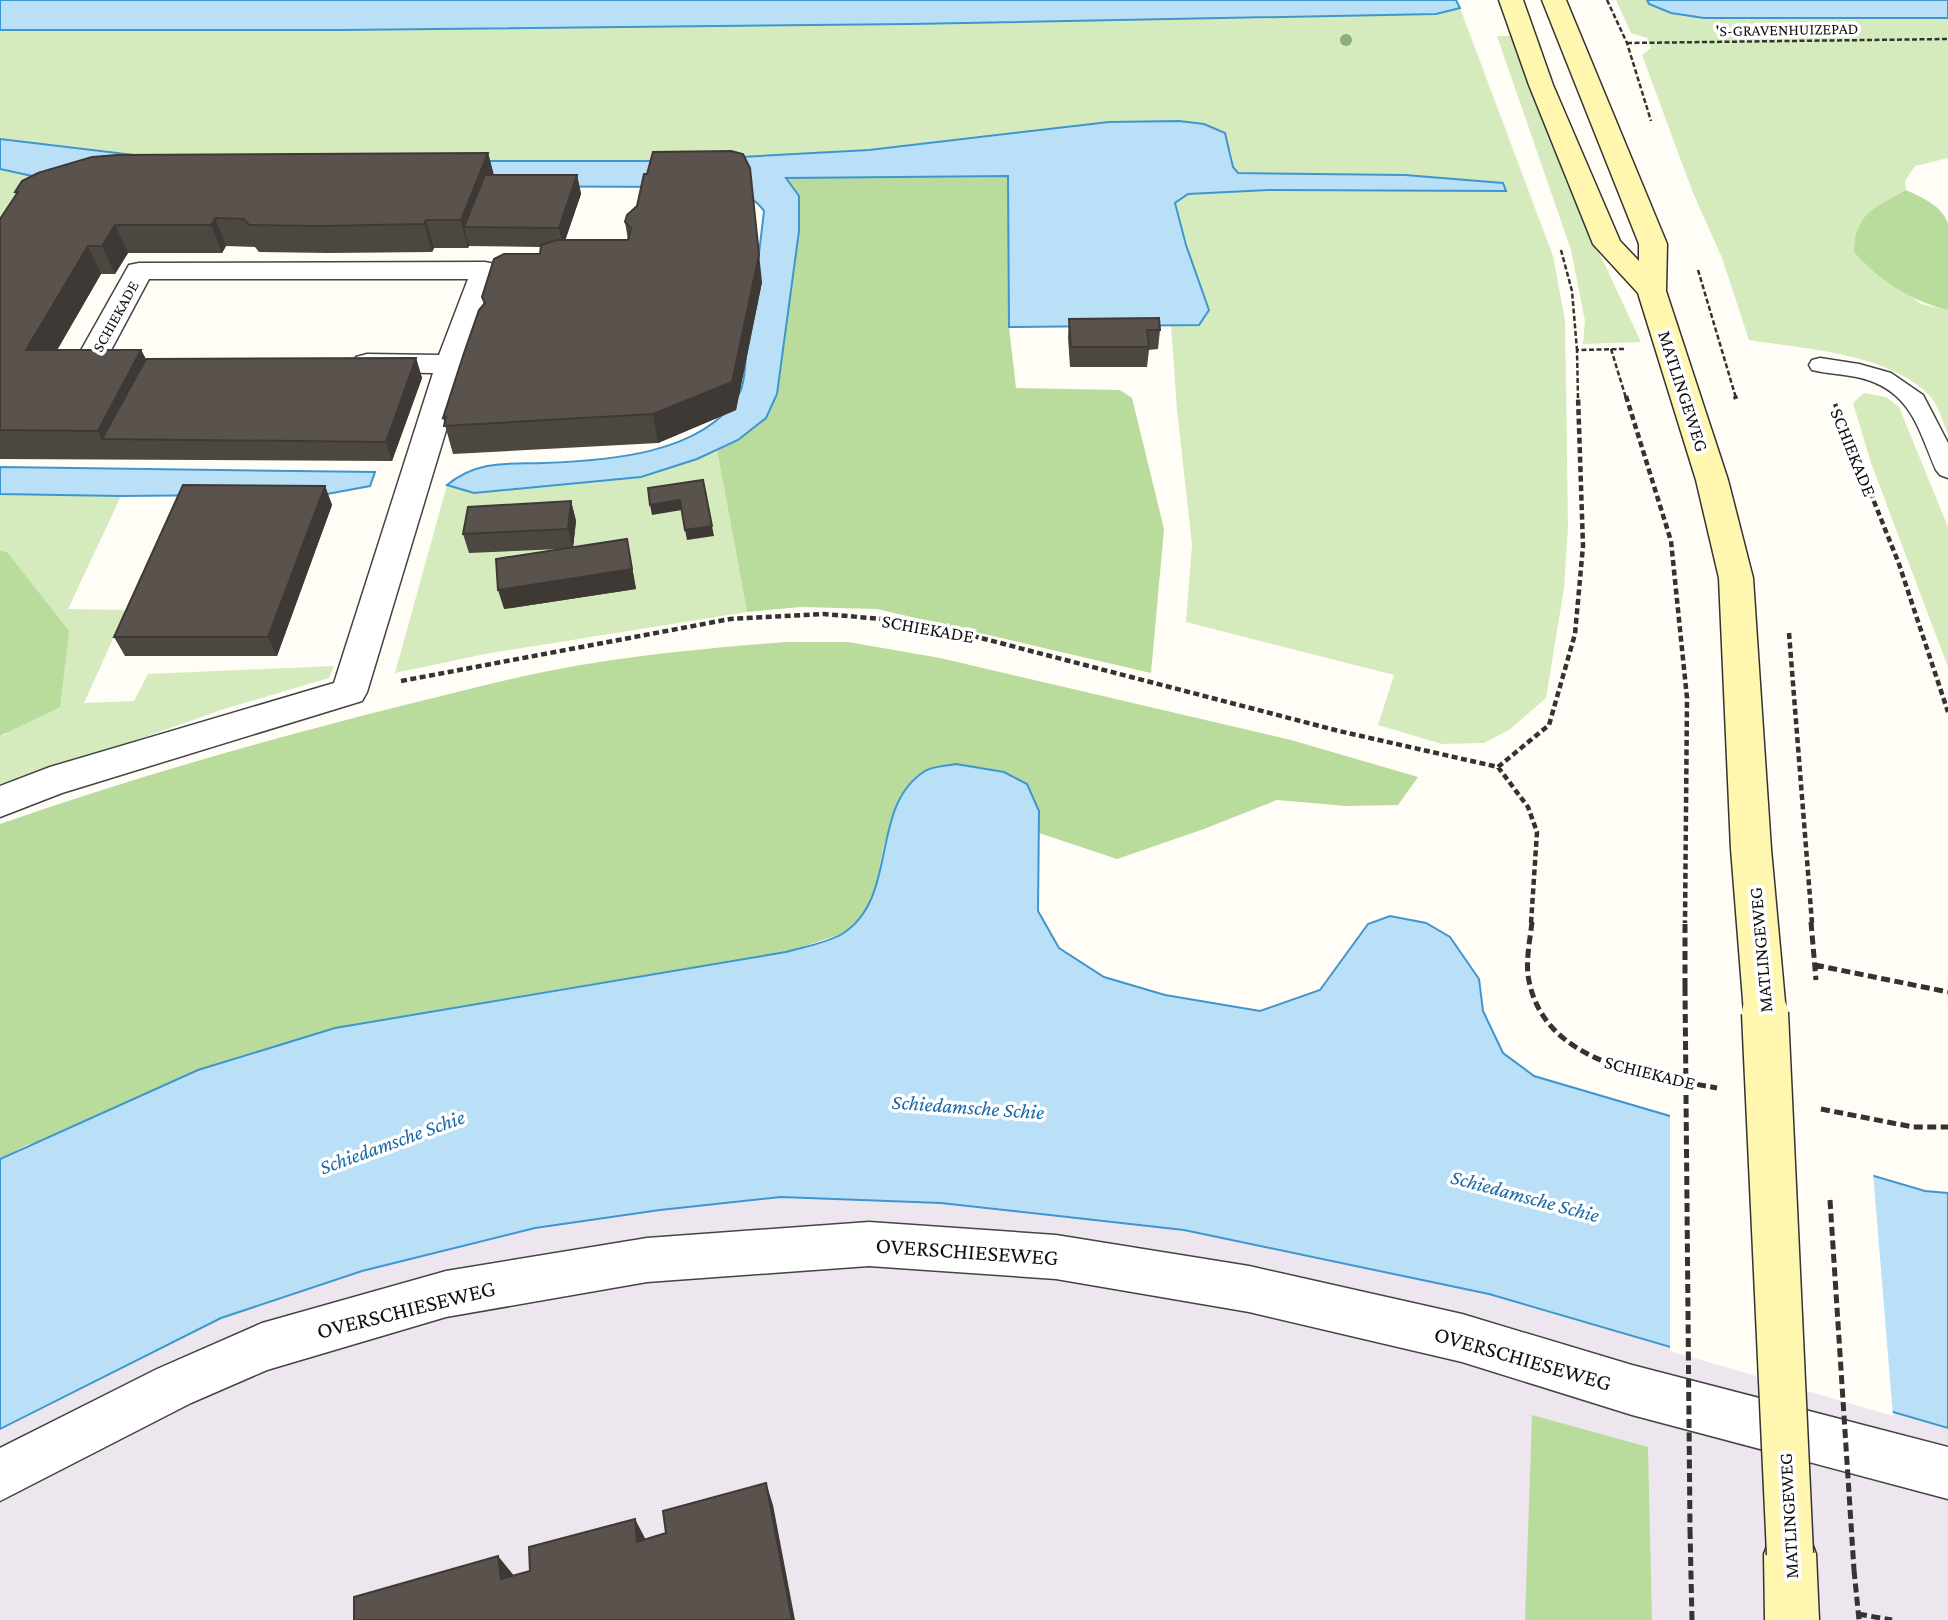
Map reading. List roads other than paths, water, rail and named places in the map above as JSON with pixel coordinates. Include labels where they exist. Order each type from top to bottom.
[{"type":"main road","name":"MATLINGEWEG","points":[[1511,0],[1541,85],[1607,244],[1652,291]]},
{"type":"main road","name":"MATLINGEWEG","points":[[1554,0],[1653,244],[1652,291],[1712,480],[1736,578],[1751,849],[1765,1013],[1792,1620]]},
{"type":"street","name":"SCHIEKADE","points":[[0,802],[50,782],[349,692],[451,363],[485,270],[139,271],[90,361],[159,362]]},
{"type":"street","points":[[340,363],[451,363]]},
{"type":"street","name":"OVERSCHIESEWEG","points":[[0,1475],[174,1386],[262,1347],[446,1294],[647,1260],[869,1244],[1056,1257],[1249,1289],[1462,1338],[1632,1390],[1948,1474]]},
{"type":"lane","points":[[1820,365],[1868,371],[1895,383],[1917,401],[1948,470]]},
{"type":"water","points":[[0,0],[1456,0],[1460,8],[1436,14],[910,24],[342,30],[0,30]]},
{"type":"water","points":[[1647,0],[1948,0],[1948,18],[1704,18],[1671,13],[1649,4]]},
{"type":"water","points":[[1179,121],[1204,124],[1225,133],[1233,167],[1238,173],[1405,175],[1503,183],[1506,191],[1268,190],[1188,194],[1175,203],[1186,245],[1209,310],[1199,325],[1009,327],[1008,176],[786,178],[799,196],[799,231],[777,394],[766,418],[738,440],[697,459],[641,477],[474,493],[447,485],[481,467],[594,460],[650,451],[677,443],[722,416],[741,391],[744,378],[764,211],[757,202],[736,192],[676,187],[210,185],[0,259],[0,219],[21,202],[60,182],[0,169],[0,139],[184,161],[668,161],[869,150],[1109,122]]},
{"type":"water","points":[[0,467],[375,472],[370,486],[327,494],[121,496],[0,494]]},
{"type":"water","name":"Schiedamsche Schie","points":[[956,764],[1004,772],[1027,784],[1039,811],[1038,911],[1059,948],[1104,977],[1165,995],[1260,1011],[1320,990],[1368,924],[1390,916],[1426,923],[1450,937],[1479,979],[1483,1011],[1503,1053],[1534,1076],[1925,1191],[1948,1193],[1948,1428],[1489,1294],[1184,1230],[941,1203],[781,1197],[660,1210],[535,1228],[362,1271],[221,1318],[0,1429],[0,1159],[198,1070],[335,1028],[786,952],[836,937],[860,918],[871,898],[896,807],[907,787],[928,769]]}]
